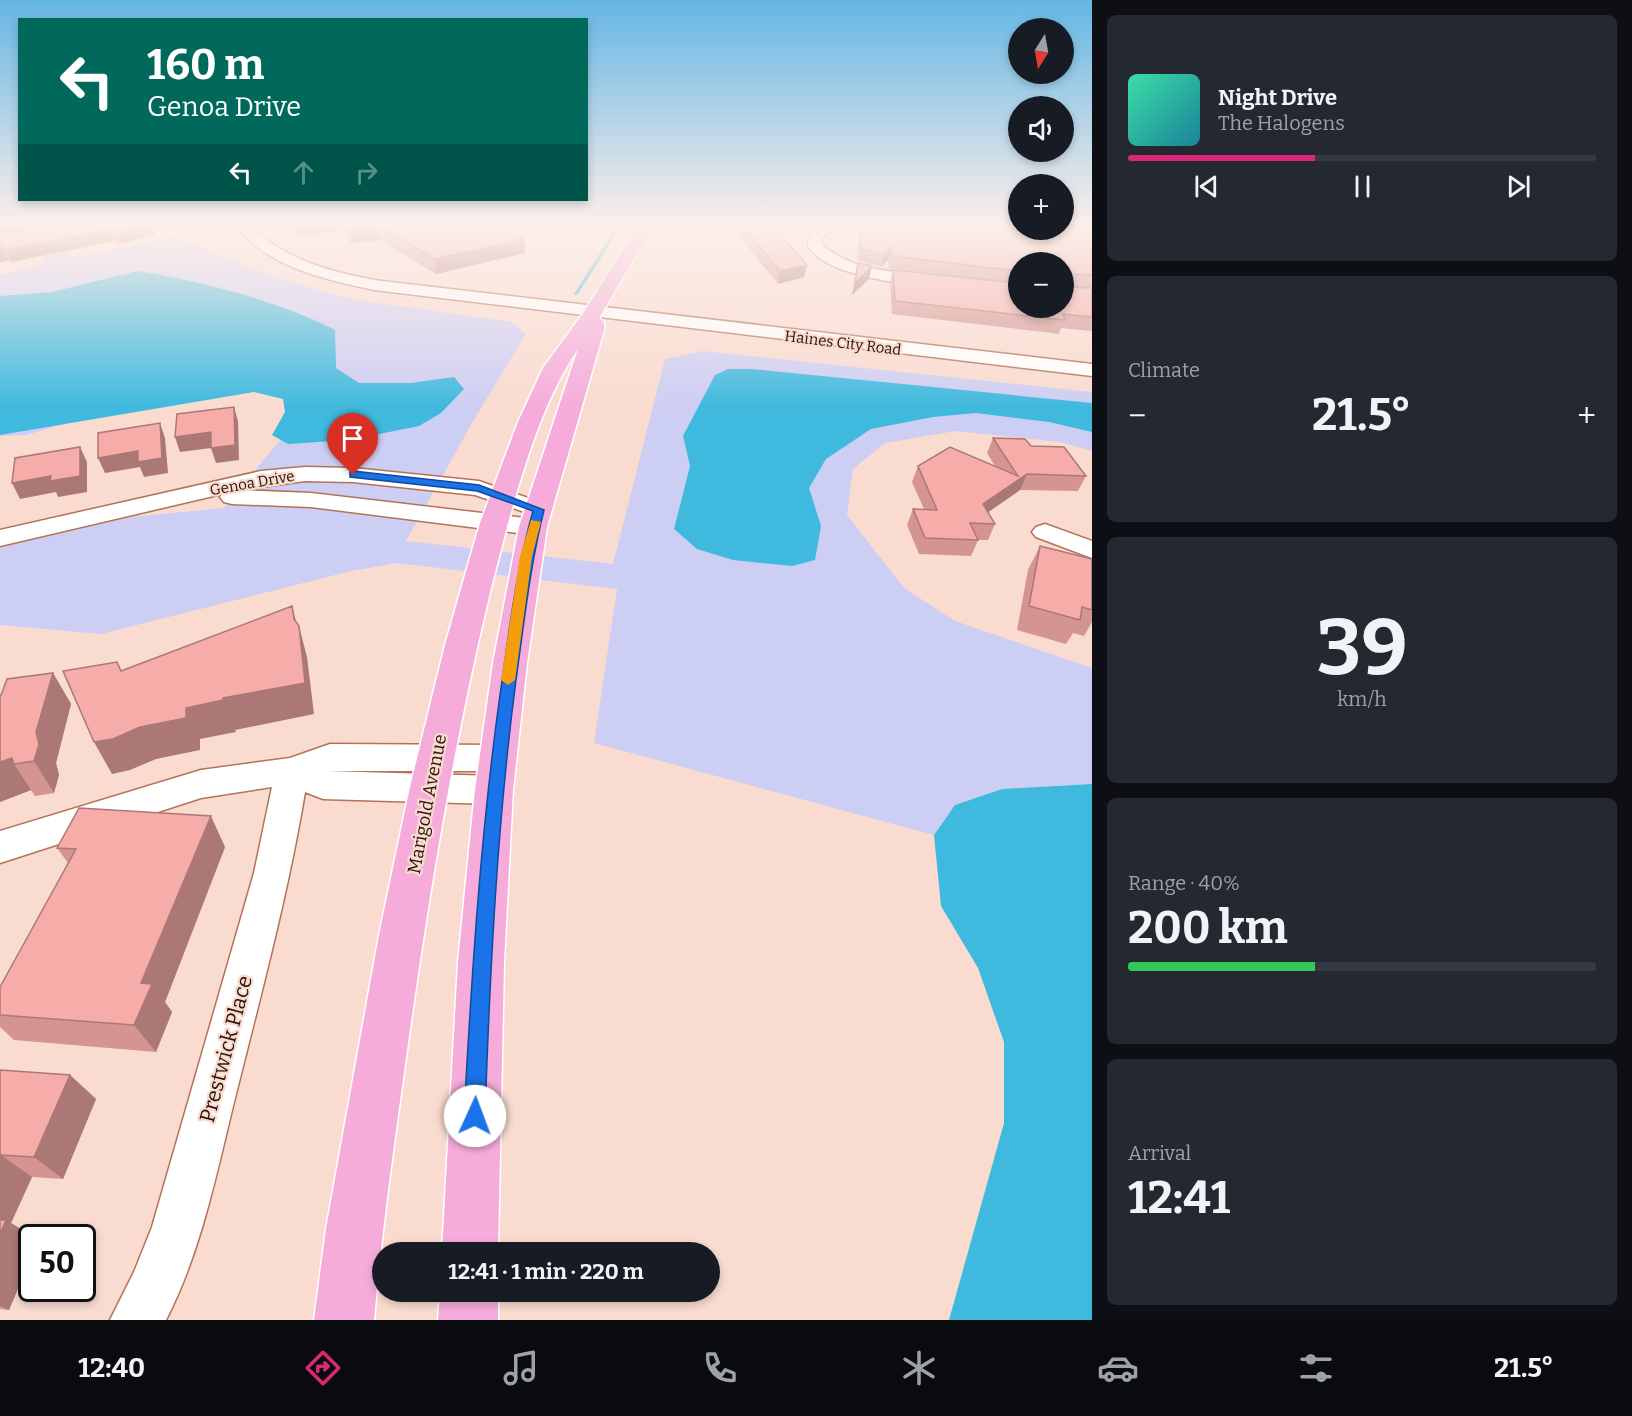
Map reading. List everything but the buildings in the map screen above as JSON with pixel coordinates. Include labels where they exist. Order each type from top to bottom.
[{"type":"main road","name":"Marigold Avenue","points":[[344,1320],[367,1147],[401,935],[432,772],[461,645],[498,511],[530,422],[554,368],[610,285]]},
{"type":"main road","name":"Marigold Avenue","points":[[470,1242],[478,1026],[496,774],[523,580],[536,519],[594,330],[593,313]]},
{"type":"main road","points":[[468,1320],[469,1302]]},
{"type":"street","name":"Haines City Road","points":[[380,285],[419,292],[593,313],[1092,370]]},
{"type":"street","name":"Genoa Drive","points":[[0,538],[178,497],[311,500],[498,511],[536,519]]},
{"type":"street","points":[[1045,532],[1092,550]]},
{"type":"street","points":[[0,847],[201,784],[292,771],[323,785],[432,772],[496,774]]},
{"type":"street","name":"Prestwick Place","points":[[136,1320],[154,1288],[177,1227],[273,873],[292,771]]},
{"type":"shaded area","points":[[0,285],[301,285],[350,299],[511,322],[526,334],[476,416],[406,541],[613,564],[665,359],[703,351],[1092,392],[1092,451],[1060,442],[955,431],[885,443],[853,469],[847,515],[904,588],[955,621],[1092,668],[1092,784],[1002,789],[955,805],[934,835],[594,743],[617,589],[397,563],[351,571],[101,634],[0,625],[0,547],[130,517],[224,508],[290,428],[300,401],[266,391],[205,396],[99,414],[26,435],[0,436]]},
{"type":"water","points":[[82,285],[205,285],[264,301],[335,330],[336,368],[359,383],[411,383],[454,377],[464,389],[441,413],[419,426],[349,440],[288,444],[272,435],[285,412],[283,399],[254,392],[0,435],[0,296],[52,292]]},
{"type":"water","points":[[728,369],[751,369],[1092,403],[1092,432],[1049,422],[976,413],[933,417],[871,429],[826,459],[809,488],[821,526],[815,560],[792,566],[733,560],[697,549],[674,529],[690,466],[683,436],[715,375]]},
{"type":"water","points":[[1092,784],[1092,1320],[949,1320],[1004,1123],[1004,1042],[978,968],[941,906],[934,835],[955,805],[1002,789]]},
{"type":"waterway","points":[[576,294],[582,285]]},
{"type":"slow traffic","points":[[508,680],[526,556],[535,522]]},
{"type":"route","points":[[353,475],[479,488],[539,510],[526,556],[494,790],[481,962],[475,1116]]}]
